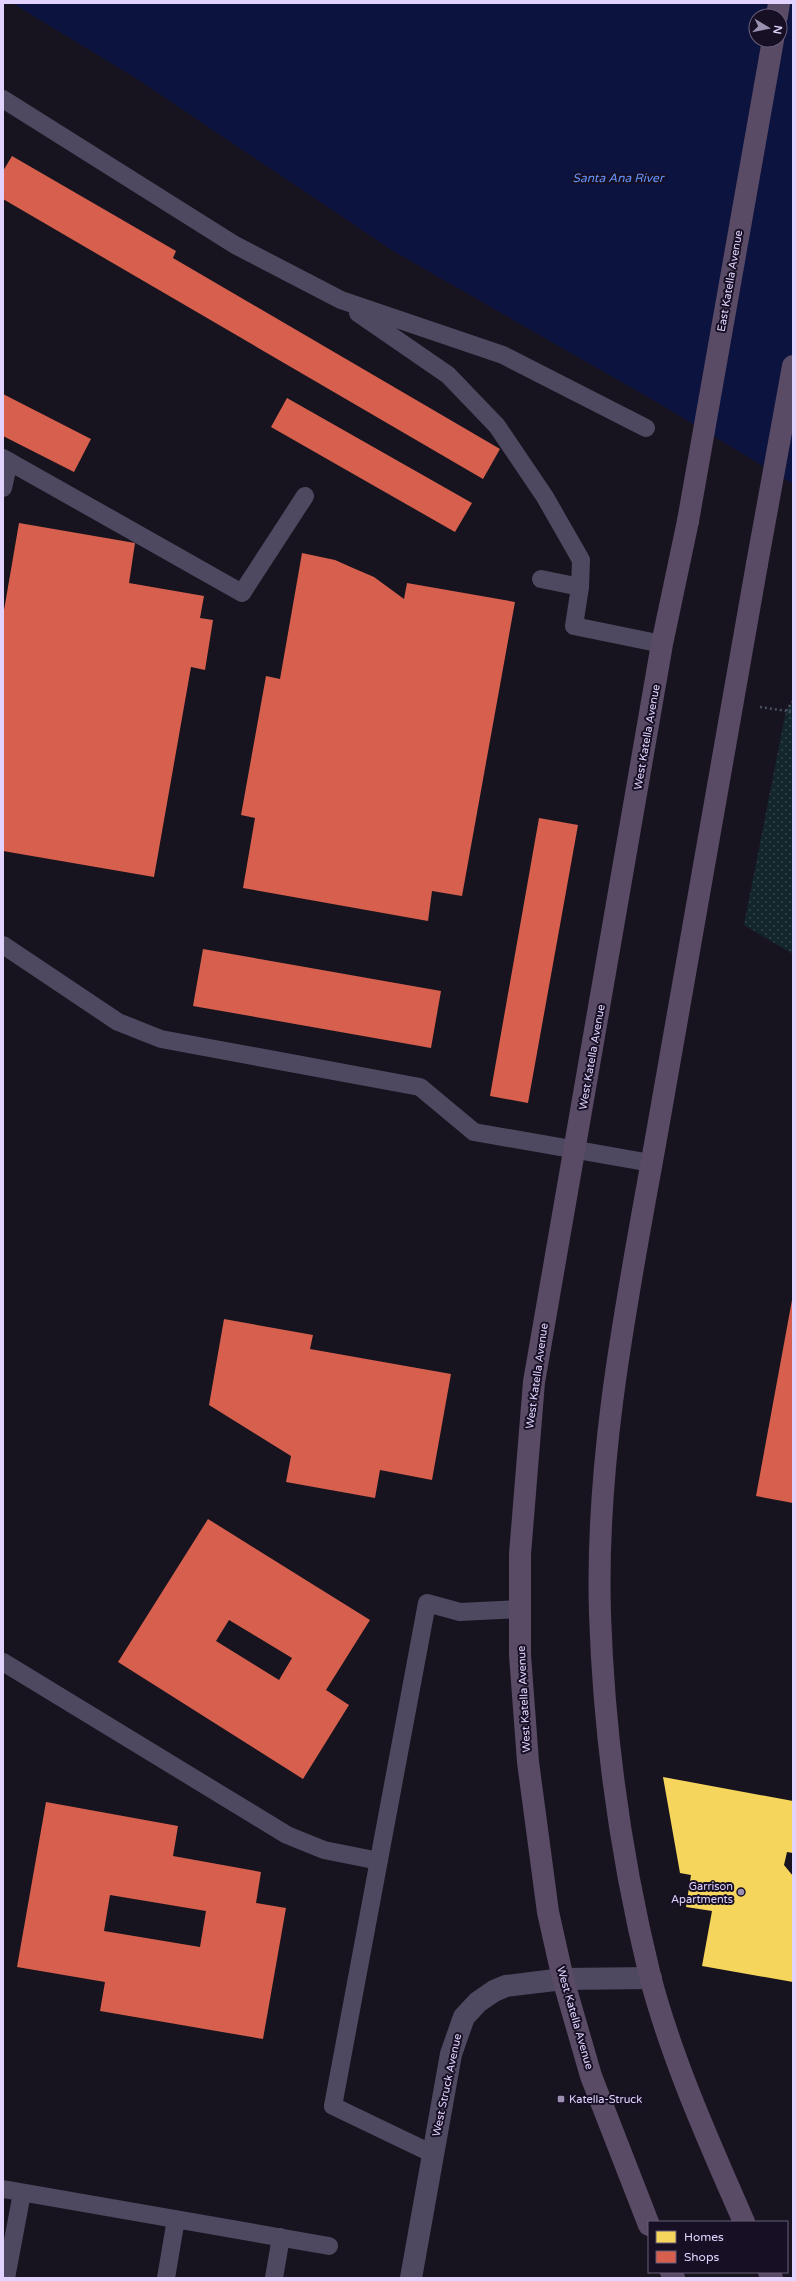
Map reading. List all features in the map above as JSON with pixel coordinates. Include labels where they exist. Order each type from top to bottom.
[{"type":"main road","name":"East Katella Avenue","points":[[688,521],[772,48]]},
{"type":"main road","points":[[744,2221],[677,2060],[651,1978],[628,1871],[617,1797],[609,1736],[600,1612],[605,1462],[615,1380],[651,1163],[793,366]]},
{"type":"main road","name":"West Katella Avenue","points":[[648,2221],[591,2076],[563,1979],[543,1882],[528,1762],[520,1655],[520,1609],[523,1509],[534,1382],[662,644],[688,521]]},
{"type":"street","name":"West Struck Avenue","points":[[411,2278],[451,2054],[464,2017],[478,2002],[494,1991],[506,1986],[563,1979],[651,1978]]},
{"type":"lane","points":[[3,99],[235,244],[341,300],[448,375],[497,426],[545,497],[581,560],[580,586],[574,626],[662,644]]},
{"type":"lane","points":[[341,300],[503,355],[646,428]]},
{"type":"lane","points":[[3,488],[6,459],[242,593],[304,496]]},
{"type":"lane","points":[[541,579],[580,586]]},
{"type":"lane","points":[[3,945],[118,1022],[161,1039],[420,1087],[474,1132],[651,1163]]},
{"type":"lane","points":[[433,2154],[333,2106],[426,1603],[460,1612],[520,1609]]},
{"type":"lane","points":[[3,1662],[287,1835],[324,1850],[379,1861]]},
{"type":"lane","points":[[3,2189],[330,2246]]},
{"type":"lane","points":[[6,2278],[22,2192]]},
{"type":"lane","points":[[166,2278],[176,2219]]},
{"type":"lane","points":[[274,2278],[281,2237]]},
{"type":"path","points":[[793,701],[786,711],[793,713]]},
{"type":"shaded area","points":[[793,701],[793,954],[744,925],[786,711]]},
{"type":"water","name":"Santa Ana River","points":[[12,3],[793,3],[793,484],[653,400],[393,251],[134,77]]},
{"type":"building: Homes","name":"Garrison Apartments","points":[[663,1777],[793,1801],[793,1853],[787,1852],[784,1865],[793,1876],[793,1982],[702,1966],[712,1911],[686,1907],[691,1875],[680,1873]]},
{"type":"building: Shops","points":[[12,156],[176,251],[173,258],[500,449],[483,479],[3,199],[3,171]]},
{"type":"building: Shops","points":[[3,394],[91,439],[74,472],[3,436]]},
{"type":"building: Shops","points":[[287,398],[472,503],[455,532],[271,427]]},
{"type":"building: Shops","points":[[19,523],[135,543],[129,583],[204,596],[200,618],[213,620],[205,670],[191,667],[154,877],[3,851],[3,616]]},
{"type":"building: Shops","points":[[302,553],[335,560],[374,577],[404,599],[407,583],[515,602],[462,896],[432,891],[428,921],[243,888],[255,818],[241,815],[266,676],[280,679]]},
{"type":"building: Shops","points":[[539,818],[578,825],[528,1103],[490,1096]]},
{"type":"building: Shops","points":[[203,949],[441,991],[431,1048],[193,1006]]},
{"type":"building: Shops","points":[[793,1300],[793,1503],[756,1496]]},
{"type":"building: Shops","points":[[224,1319],[313,1335],[310,1349],[451,1374],[432,1480],[380,1470],[375,1498],[286,1482],[291,1456],[209,1405]]},
{"type":"building: Shops","points":[[208,1519],[370,1620],[326,1690],[349,1705],[303,1779],[118,1662]],"holes":[[[229,1620],[292,1658],[279,1680],[216,1641]]]},
{"type":"building: Shops","points":[[46,1802],[178,1826],[173,1856],[261,1872],[256,1903],[286,1908],[263,2039],[100,2011],[105,1982],[17,1967]],"holes":[[[110,1895],[206,1911],[200,1947],[104,1931]]]},
{"type":"place","name":"Garrison Apartments","points":[[741,1892]]},
{"type":"place","name":"Katella-Struck","points":[[561,2099]]}]
